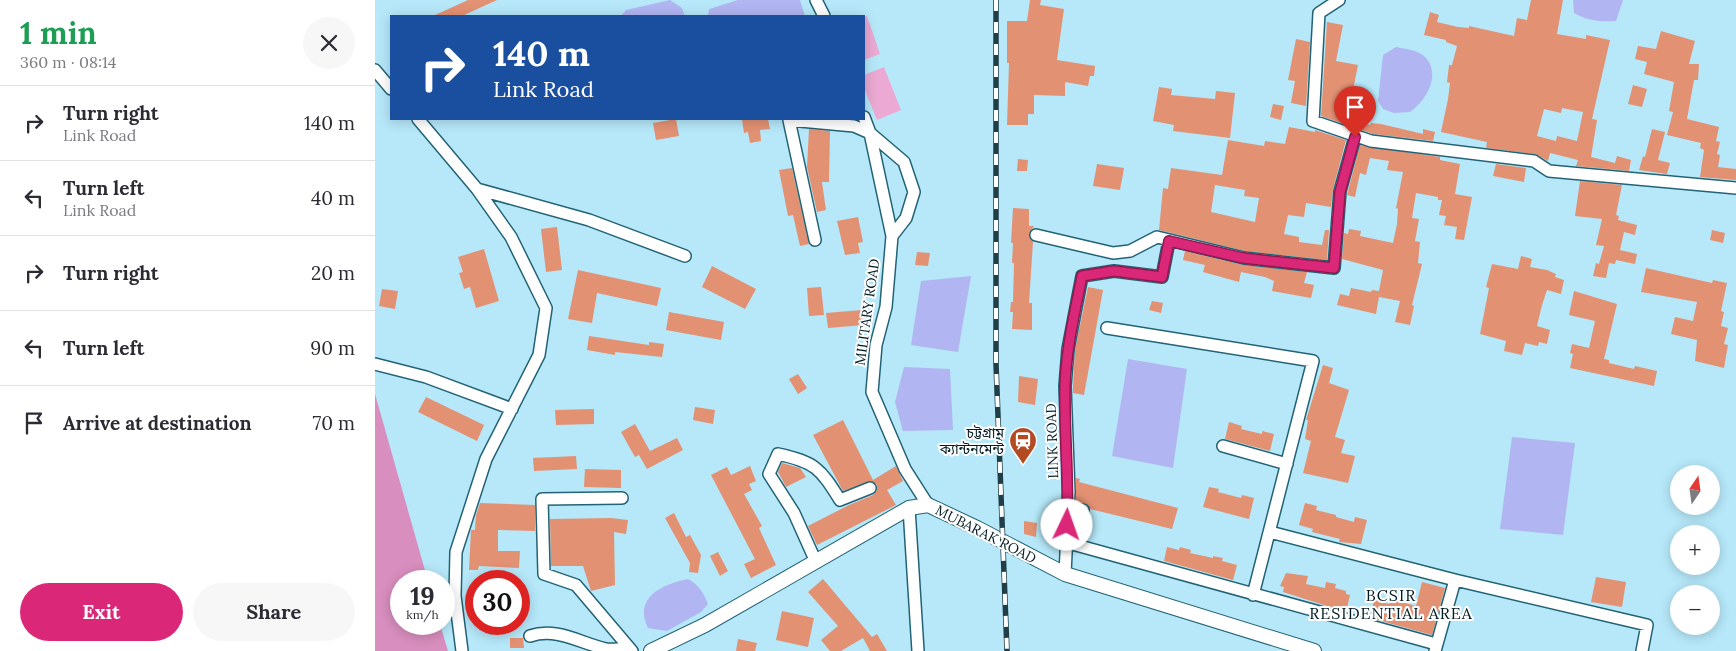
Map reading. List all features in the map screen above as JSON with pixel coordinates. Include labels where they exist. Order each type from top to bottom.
[{"type":"street","points":[[816,0],[824,15]]},
{"type":"street","points":[[1339,0],[1319,13],[1313,121],[1355,137],[1534,161],[1549,171],[1736,188]]},
{"type":"street","points":[[375,70],[390,88]]},
{"type":"street","points":[[419,120],[477,189],[511,237],[546,308],[539,355],[486,459],[456,552],[455,596],[462,651]]},
{"type":"street","points":[[815,240],[789,120],[854,126],[870,133],[904,162],[915,192],[907,218],[892,236]]},
{"type":"street","points":[[865,120],[870,133]]},
{"type":"street","name":"MILITARY ROAD","points":[[870,133],[892,236],[886,307],[876,345],[872,392],[905,469],[928,504]]},
{"type":"street","points":[[1036,235],[1113,253],[1130,251],[1157,237],[1243,258],[1334,268],[1340,192],[1355,137]]},
{"type":"street","points":[[477,189],[589,220],[685,256]]},
{"type":"street","name":"LINK ROAD","points":[[1065,574],[1069,492],[1065,386],[1068,350],[1082,276],[1114,271],[1162,277],[1169,241]]},
{"type":"street","points":[[1107,328],[1313,361],[1253,595]]},
{"type":"street","points":[[375,364],[426,377],[512,409]]},
{"type":"street","points":[[1223,446],[1287,464]]},
{"type":"street","points":[[816,562],[793,513],[769,474],[778,454],[803,459],[822,472],[840,500],[870,488]]},
{"type":"street","points":[[622,498],[542,499],[544,574],[576,585],[630,649]]},
{"type":"street","name":"MUBARAK ROAD","points":[[651,651],[705,625],[909,508],[928,504],[1065,574],[1314,651]]},
{"type":"street","points":[[909,508],[918,651]]},
{"type":"street","points":[[1083,510],[1076,545],[1436,648],[1455,580]]},
{"type":"street","points":[[1270,532],[1455,580],[1647,625],[1642,651]]},
{"type":"street","points":[[530,636],[543,632],[572,637],[607,650],[630,649]]},
{"type":"shaded area","points":[[867,16],[880,54],[865,60],[865,17]]},
{"type":"shaded area","points":[[884,67],[901,110],[877,120],[865,90],[865,75]]},
{"type":"shaded area","points":[[375,394],[425,570],[390,570],[390,635],[443,635],[448,651],[375,651]]},
{"type":"water","points":[[670,0],[682,8],[685,15],[622,15],[626,10]]},
{"type":"water","points":[[738,0],[800,0],[805,15],[708,15],[709,9]]},
{"type":"water","points":[[1573,0],[1623,0],[1616,21],[1604,21],[1589,19],[1574,13]]},
{"type":"water","points":[[1396,47],[1412,50],[1423,55],[1430,65],[1432,72],[1432,80],[1426,95],[1410,112],[1394,113],[1383,109],[1378,101],[1383,55]]},
{"type":"water","points":[[971,276],[958,352],[911,345],[921,281]]},
{"type":"water","points":[[1128,359],[1187,369],[1173,468],[1112,456]]},
{"type":"water","points":[[904,367],[950,369],[953,430],[903,431],[895,402]]},
{"type":"water","points":[[1512,437],[1575,443],[1563,535],[1500,529]]},
{"type":"water","points":[[688,579],[700,589],[708,604],[701,612],[667,631],[648,628],[644,617],[644,608],[647,601],[660,589]]},
{"type":"building","points":[[468,0],[497,0],[464,15],[435,15]]},
{"type":"building","points":[[1030,0],[1041,0],[1040,5],[1064,9],[1057,60],[1095,66],[1094,76],[1090,76],[1088,86],[1065,82],[1065,96],[1034,95],[1034,114],[1028,114],[1028,125],[1007,125],[1009,63],[1007,63],[1007,21],[1027,21]]},
{"type":"building","points":[[1531,0],[1563,0],[1557,34],[1586,39],[1586,35],[1610,40],[1592,119],[1597,120],[1591,157],[1615,163],[1617,156],[1631,160],[1629,171],[1576,166],[1578,160],[1550,153],[1548,161],[1535,154],[1486,148],[1487,142],[1441,132],[1450,83],[1447,82],[1449,65],[1452,65],[1457,46],[1446,42],[1446,40],[1424,35],[1430,12],[1439,15],[1437,22],[1458,27],[1469,28],[1469,26],[1514,36],[1517,18],[1527,20]],"holes":[[[1562,108],[1583,112],[1577,141],[1557,136],[1556,141],[1537,136],[1544,109],[1561,113]]]},
{"type":"building","points":[[1327,22],[1343,25],[1336,61],[1358,65],[1348,115],[1353,116],[1352,122],[1370,125],[1371,123],[1381,124],[1423,134],[1423,129],[1435,132],[1433,141],[1373,134],[1321,116]]},
{"type":"building","points":[[1661,31],[1695,41],[1689,64],[1699,64],[1698,80],[1694,80],[1687,119],[1719,127],[1716,141],[1720,142],[1717,154],[1720,155],[1718,167],[1736,169],[1736,180],[1700,177],[1704,150],[1700,148],[1701,143],[1667,135],[1673,112],[1669,111],[1674,82],[1644,74],[1647,62],[1635,59],[1638,46],[1656,49]]},
{"type":"building","points":[[1296,39],[1310,42],[1306,106],[1291,103],[1295,81],[1288,80]]},
{"type":"building","points":[[1633,85],[1647,89],[1642,107],[1628,104]]},
{"type":"building","points":[[1159,87],[1172,89],[1171,95],[1215,99],[1216,91],[1235,93],[1230,138],[1173,131],[1174,125],[1153,121]]},
{"type":"building","points":[[1273,104],[1284,106],[1281,120],[1270,117]]},
{"type":"building","points":[[676,120],[679,136],[656,140],[653,123]]},
{"type":"building","points":[[742,120],[768,120],[770,129],[760,130],[761,141],[750,143],[748,132],[744,133]]},
{"type":"building","points":[[1289,127],[1315,132],[1315,130],[1346,140],[1333,189],[1331,207],[1306,203],[1304,217],[1288,215],[1284,234],[1299,237],[1299,242],[1322,245],[1325,230],[1329,230],[1327,260],[1245,251],[1159,230],[1163,188],[1168,189],[1171,168],[1222,175],[1228,140],[1264,146],[1265,141],[1285,144]],"holes":[[[1215,185],[1245,190],[1244,196],[1259,198],[1255,222],[1211,212]]]},
{"type":"building","points":[[809,129],[830,131],[829,182],[822,182],[826,210],[817,212],[807,167]]},
{"type":"building","points":[[1652,129],[1665,132],[1658,160],[1670,163],[1667,174],[1639,170],[1643,156],[1645,157]]},
{"type":"building","points":[[1360,145],[1440,157],[1440,160],[1460,164],[1455,194],[1472,197],[1464,240],[1455,239],[1457,227],[1444,225],[1446,216],[1439,215],[1442,200],[1438,200],[1438,197],[1416,193],[1412,218],[1419,219],[1415,241],[1420,242],[1418,263],[1422,264],[1412,305],[1414,306],[1410,325],[1395,322],[1400,301],[1379,297],[1376,314],[1337,305],[1340,294],[1349,296],[1351,288],[1371,292],[1372,290],[1379,291],[1383,270],[1342,259],[1344,233],[1348,234],[1349,229],[1361,231],[1360,236],[1393,243],[1397,224],[1398,209],[1396,208],[1403,172],[1387,170],[1389,161],[1370,158],[1366,175],[1360,173],[1355,197],[1347,195]]},
{"type":"building","points":[[1018,159],[1028,160],[1027,171],[1017,171]]},
{"type":"building","points":[[1097,164],[1124,168],[1120,190],[1093,186]]},
{"type":"building","points":[[1496,164],[1526,168],[1524,182],[1493,176]]},
{"type":"building","points":[[792,168],[809,244],[800,246],[793,215],[788,216],[779,170]]},
{"type":"building","points":[[1580,181],[1622,185],[1616,215],[1619,216],[1618,220],[1637,225],[1635,235],[1624,232],[1620,250],[1637,254],[1635,264],[1616,260],[1615,264],[1609,263],[1606,278],[1593,276],[1596,263],[1599,264],[1604,246],[1596,245],[1602,219],[1575,216]]},
{"type":"building","points":[[1013,208],[1029,209],[1029,226],[1034,226],[1029,234],[1033,242],[1029,303],[1032,303],[1032,330],[1012,329],[1013,312],[1010,312],[1011,302],[1013,302],[1014,263],[1012,263],[1013,243],[1011,243]]},
{"type":"building","points":[[858,217],[863,242],[858,243],[860,253],[845,255],[837,221]]},
{"type":"building","points":[[557,227],[562,270],[546,272],[541,229]]},
{"type":"building","points":[[1712,230],[1725,233],[1723,243],[1710,240]]},
{"type":"building","points":[[484,249],[499,301],[476,308],[470,287],[464,289],[459,273],[463,272],[458,257]]},
{"type":"building","points":[[1185,251],[1243,265],[1307,272],[1304,283],[1314,285],[1311,298],[1272,291],[1274,281],[1265,277],[1241,272],[1239,282],[1203,272],[1205,265],[1183,260]]},
{"type":"building","points":[[917,252],[930,253],[928,266],[915,265]]},
{"type":"building","points":[[1521,256],[1532,259],[1530,267],[1547,270],[1556,274],[1555,277],[1564,280],[1561,294],[1547,290],[1542,305],[1537,326],[1550,330],[1547,344],[1539,342],[1538,346],[1525,343],[1522,355],[1504,351],[1506,341],[1480,334],[1489,288],[1486,287],[1492,264],[1518,269]]},
{"type":"building","points":[[712,266],[756,289],[745,309],[702,287]]},
{"type":"building","points":[[1646,268],[1712,283],[1713,280],[1727,283],[1721,311],[1724,312],[1721,326],[1728,328],[1724,344],[1728,345],[1724,368],[1695,361],[1697,340],[1671,334],[1675,317],[1693,321],[1697,302],[1641,292]]},
{"type":"building","points":[[578,270],[661,288],[657,306],[597,293],[592,323],[568,319]]},
{"type":"building","points":[[821,287],[824,315],[809,316],[807,288]]},
{"type":"building","points":[[1088,287],[1103,290],[1084,395],[1073,393],[1073,386],[1075,350]]},
{"type":"building","points":[[382,289],[398,291],[395,309],[379,306]]},
{"type":"building","points":[[1574,291],[1617,304],[1604,359],[1609,360],[1609,363],[1634,369],[1635,366],[1657,371],[1654,386],[1570,368],[1573,354],[1570,353],[1572,344],[1589,348],[1595,321],[1569,315]]},
{"type":"building","points":[[1152,301],[1163,303],[1161,313],[1149,310]]},
{"type":"building","points":[[862,310],[864,325],[828,328],[826,313]]},
{"type":"building","points":[[669,312],[724,322],[721,340],[666,330]]},
{"type":"building","points":[[589,336],[649,345],[649,342],[664,344],[662,357],[615,352],[615,355],[587,350]]},
{"type":"building","points":[[1323,365],[1333,368],[1329,383],[1349,390],[1335,437],[1345,440],[1341,453],[1355,456],[1348,483],[1303,473],[1311,441],[1305,439],[1308,420],[1306,420]]},
{"type":"building","points":[[798,374],[807,388],[798,394],[789,379]]},
{"type":"building","points":[[1019,376],[1038,379],[1035,405],[1018,402]]},
{"type":"building","points":[[426,397],[484,425],[477,441],[418,412]]},
{"type":"building","points":[[695,407],[715,410],[713,424],[693,420]]},
{"type":"building","points":[[594,409],[594,424],[556,425],[555,410]]},
{"type":"building","points":[[843,420],[873,480],[896,466],[903,481],[887,490],[896,505],[817,545],[808,526],[873,495],[877,490],[877,485],[871,481],[843,491],[813,435]]},
{"type":"building","points":[[1229,422],[1242,426],[1241,429],[1262,434],[1262,431],[1274,434],[1270,451],[1225,439]]},
{"type":"building","points":[[635,424],[650,451],[677,438],[683,450],[647,469],[639,455],[635,457],[621,432]]},
{"type":"building","points":[[576,456],[577,469],[534,471],[533,458]]},
{"type":"building","points":[[782,463],[800,468],[806,477],[786,487],[778,472]]},
{"type":"building","points":[[750,466],[756,481],[749,484],[752,490],[744,494],[762,526],[759,528],[776,565],[751,578],[744,564],[755,559],[711,475],[727,467],[731,475]]},
{"type":"building","points":[[585,469],[621,470],[621,488],[584,487]]},
{"type":"building","points":[[1076,478],[1080,479],[1079,482],[1178,508],[1172,529],[1090,509],[1085,503],[1076,503]]},
{"type":"building","points":[[1209,487],[1219,489],[1218,492],[1241,498],[1242,495],[1254,498],[1249,519],[1203,507]]},
{"type":"building","points":[[480,503],[535,505],[535,531],[498,530],[498,551],[520,551],[519,568],[479,566],[478,570],[469,570],[471,530],[475,530],[476,515]]},
{"type":"building","points":[[1305,503],[1317,506],[1316,510],[1354,522],[1355,517],[1367,520],[1361,544],[1339,542],[1340,539],[1312,532],[1313,529],[1299,525]]},
{"type":"building","points":[[674,513],[686,537],[690,535],[701,555],[698,573],[689,572],[690,563],[665,518]]},
{"type":"building","points":[[611,518],[628,520],[626,534],[614,532],[615,585],[591,591],[583,566],[551,566],[550,519]]},
{"type":"building","points":[[1024,521],[1037,523],[1036,537],[1024,534]]},
{"type":"building","points":[[1167,547],[1179,550],[1180,547],[1191,550],[1190,553],[1223,558],[1222,561],[1237,565],[1233,580],[1164,561]]},
{"type":"building","points":[[718,552],[728,571],[720,576],[710,556]]},
{"type":"building","points":[[1286,573],[1308,576],[1306,584],[1325,588],[1326,582],[1336,584],[1335,588],[1346,591],[1346,594],[1350,595],[1346,612],[1283,592],[1284,587],[1280,586]]},
{"type":"building","points":[[1596,577],[1626,582],[1622,607],[1591,602]]},
{"type":"building","points":[[823,579],[872,637],[877,634],[887,651],[870,651],[863,638],[841,651],[830,651],[821,640],[838,626],[808,592]]},
{"type":"building","points":[[1422,582],[1445,588],[1432,635],[1374,619],[1375,615],[1371,614],[1374,600],[1389,604],[1390,599],[1416,606]]},
{"type":"building","points":[[782,611],[814,618],[808,647],[776,640]]},
{"type":"building","points":[[510,638],[523,638],[524,648],[510,648]]},
{"type":"building","points":[[738,639],[757,643],[755,651],[736,651]]},
{"type":"railway","points":[[996,0],[996,364],[1007,651]]},
{"type":"place","name":"চট্টগ্রাম ক্যান্টনমেন্ট","points":[[1023,465]]},
{"type":"district","name":"BCSIR RESIDENTIAL AREA","points":[[1391,604]]},
{"type":"route","points":[[1067,525],[1069,492],[1065,386],[1068,350],[1082,276],[1114,271],[1162,277],[1169,241],[1243,258],[1334,268],[1340,192],[1355,137]]}]
